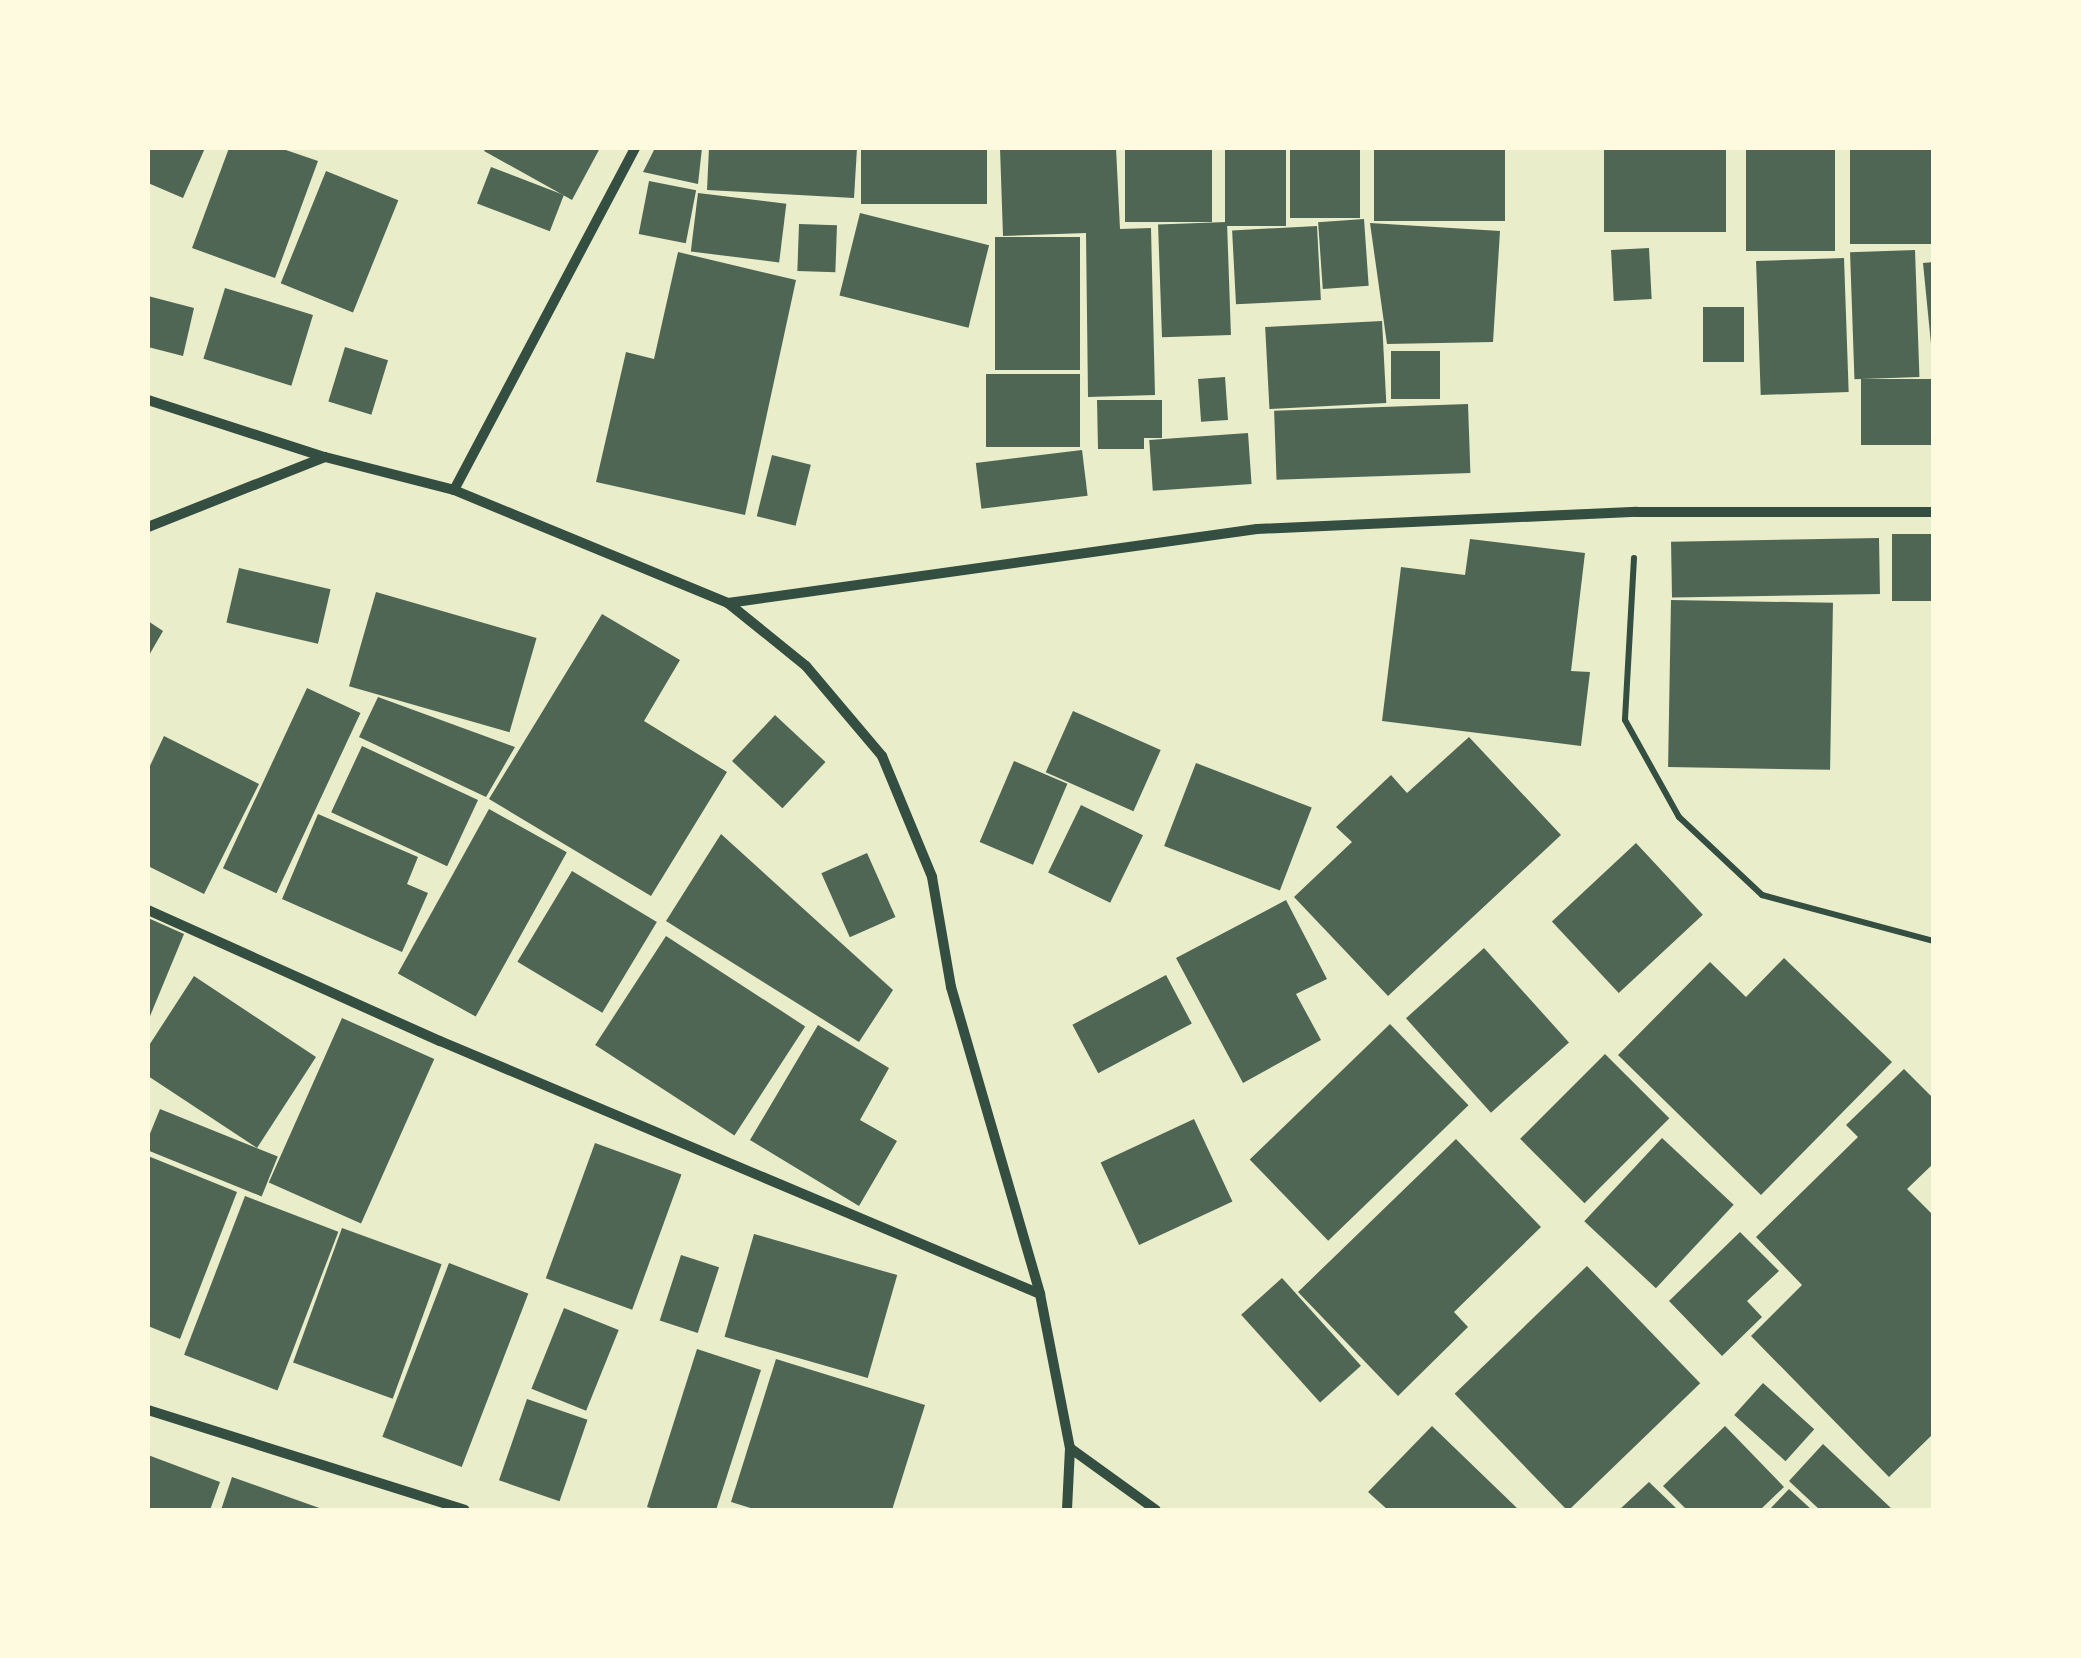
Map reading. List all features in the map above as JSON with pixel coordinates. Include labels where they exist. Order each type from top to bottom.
[{"type":"street","points":[[454,490],[635,148]]},
{"type":"street","points":[[148,400],[326,457],[454,490],[728,603],[806,666],[882,756],[932,877],[950,987],[1040,1294],[1070,1448],[1067,1510]]},
{"type":"street","points":[[148,528],[326,457]]},
{"type":"street","points":[[728,603],[1257,529],[1636,512],[1934,512]]},
{"type":"street","points":[[148,910],[440,1041],[1040,1294]]},
{"type":"street","points":[[148,1410],[465,1510]]},
{"type":"street","points":[[1070,1448],[1156,1510]]},
{"type":"path","points":[[1636,512],[1625,720],[1679,817],[1762,895],[1934,942]]},
{"type":"building","points":[[148,148],[205,148],[183,198],[148,183]]},
{"type":"building","points":[[229,148],[280,148],[318,161],[275,278],[192,248]]},
{"type":"building","points":[[600,148],[572,200],[484,151]]},
{"type":"building","points":[[655,148],[702,148],[698,184],[643,172]]},
{"type":"building","points":[[709,148],[857,148],[854,198],[707,190]]},
{"type":"building","points":[[861,148],[987,148],[987,204],[861,204]]},
{"type":"building","points":[[1000,148],[1116,148],[1120,229],[1151,228],[1155,395],[1088,397],[1086,233],[1003,236]]},
{"type":"building","points":[[1125,148],[1212,148],[1212,222],[1125,222]]},
{"type":"building","points":[[1225,148],[1286,148],[1286,226],[1225,226]]},
{"type":"building","points":[[1290,148],[1360,148],[1360,218],[1290,218]]},
{"type":"building","points":[[1374,148],[1505,148],[1505,221],[1374,221]]},
{"type":"building","points":[[1604,148],[1726,148],[1726,232],[1604,232]]},
{"type":"building","points":[[1746,148],[1835,148],[1835,251],[1746,251]]},
{"type":"building","points":[[1850,148],[1934,148],[1934,244],[1850,244]]},
{"type":"building","points":[[491,167],[564,195],[550,231],[477,203]]},
{"type":"building","points":[[326,171],[398,200],[353,312],[281,283]]},
{"type":"building","points":[[649,181],[696,190],[686,243],[639,234]]},
{"type":"building","points":[[698,193],[786,204],[779,262],[691,252]]},
{"type":"building","points":[[860,213],[989,245],[968,328],[839,295]]},
{"type":"building","points":[[1364,219],[1369,286],[1323,289],[1318,222]]},
{"type":"building","points":[[1227,222],[1231,335],[1162,337],[1158,224]]},
{"type":"building","points":[[1370,223],[1500,231],[1493,342],[1387,344]]},
{"type":"building","points":[[799,224],[837,225],[835,272],[797,271]]},
{"type":"building","points":[[1317,226],[1321,300],[1236,304],[1232,230]]},
{"type":"building","points":[[995,237],[1080,237],[1080,370],[995,370]]},
{"type":"building","points":[[1649,248],[1652,299],[1614,301],[1611,250]]},
{"type":"building","points":[[1915,250],[1919,377],[1854,379],[1850,252]]},
{"type":"building","points":[[678,252],[796,280],[745,515],[596,482],[626,352],[654,359]]},
{"type":"building","points":[[1844,258],[1849,392],[1761,395],[1756,261]]},
{"type":"building","points":[[1934,262],[1934,344],[1931,344],[1923,263]]},
{"type":"building","points":[[225,288],[313,315],[291,386],[203,359]]},
{"type":"building","points":[[148,296],[194,308],[183,356],[148,347]]},
{"type":"building","points":[[1703,307],[1744,307],[1744,362],[1703,362]]},
{"type":"building","points":[[1382,321],[1386,403],[1269,409],[1265,327]]},
{"type":"building","points":[[345,347],[388,360],[371,415],[328,402]]},
{"type":"building","points":[[1391,351],[1440,351],[1440,399],[1391,399]]},
{"type":"building","points":[[986,374],[1080,374],[1080,447],[986,447]]},
{"type":"building","points":[[1225,377],[1228,420],[1201,422],[1198,379]]},
{"type":"building","points":[[1861,379],[1934,379],[1934,445],[1861,445]]},
{"type":"building","points":[[1097,400],[1162,400],[1162,438],[1144,438],[1144,449],[1098,449]]},
{"type":"building","points":[[1468,404],[1470,473],[1277,480],[1274,411]]},
{"type":"building","points":[[1248,433],[1252,484],[1153,491],[1149,440]]},
{"type":"building","points":[[1082,450],[1088,496],[981,509],[976,463]]},
{"type":"building","points":[[772,455],[811,465],[796,526],[757,516]]},
{"type":"building","points":[[1892,534],[1934,534],[1934,601],[1892,601]]},
{"type":"building","points":[[1879,538],[1880,594],[1672,598],[1671,542]]},
{"type":"building","points":[[1470,539],[1585,553],[1571,671],[1590,672],[1581,746],[1382,721],[1401,567],[1465,575]]},
{"type":"building","points":[[239,568],[331,589],[318,644],[226,623]]},
{"type":"building","points":[[376,592],[537,638],[510,732],[349,686]]},
{"type":"building","points":[[1671,600],[1833,603],[1830,770],[1668,767]]},
{"type":"building","points":[[602,614],[680,660],[644,721],[727,772],[651,896],[489,799]]},
{"type":"building","points":[[148,621],[163,631],[148,657]]},
{"type":"building","points":[[307,688],[360,713],[276,893],[223,868]]},
{"type":"building","points":[[378,697],[515,747],[486,797],[359,737]]},
{"type":"building","points":[[1073,711],[1161,750],[1133,811],[1046,772]]},
{"type":"building","points":[[775,715],[825,762],[782,808],[732,761]]},
{"type":"building","points":[[164,736],[259,784],[204,894],[148,866],[148,770]]},
{"type":"building","points":[[1469,737],[1561,835],[1388,996],[1294,897],[1352,842],[1336,827],[1391,775],[1407,793]]},
{"type":"building","points":[[362,746],[478,800],[447,866],[331,812]]},
{"type":"building","points":[[1014,761],[1067,784],[1033,865],[980,842]]},
{"type":"building","points":[[1196,763],[1312,807],[1280,891],[1164,846]]},
{"type":"building","points":[[1081,805],[1143,835],[1110,903],[1048,872]]},
{"type":"building","points":[[489,809],[567,852],[476,1017],[398,973]]},
{"type":"building","points":[[318,814],[418,857],[407,884],[428,893],[402,952],[282,899]]},
{"type":"building","points":[[721,834],[893,990],[859,1042],[666,921]]},
{"type":"building","points":[[1636,843],[1703,915],[1619,993],[1552,921]]},
{"type":"building","points":[[867,853],[895,917],[850,937],[821,873]]},
{"type":"building","points":[[572,871],[657,922],[602,1013],[517,962]]},
{"type":"building","points":[[1286,900],[1327,979],[1296,994],[1321,1040],[1243,1083],[1176,958]]},
{"type":"building","points":[[148,918],[184,934],[148,1021]]},
{"type":"building","points":[[666,936],[805,1026],[734,1135],[595,1045]]},
{"type":"building","points":[[1484,948],[1569,1042],[1491,1113],[1406,1018]]},
{"type":"building","points":[[1784,958],[1892,1062],[1761,1195],[1618,1055],[1710,962],[1746,997]]},
{"type":"building","points":[[1166,975],[1192,1024],[1098,1073],[1072,1025]]},
{"type":"building","points":[[194,976],[316,1057],[257,1148],[148,1076],[148,1047]]},
{"type":"building","points":[[342,1018],[434,1059],[361,1224],[269,1182]]},
{"type":"building","points":[[1390,1024],[1468,1105],[1328,1241],[1250,1159]]},
{"type":"building","points":[[818,1025],[889,1068],[860,1120],[897,1141],[859,1206],[750,1140]]},
{"type":"building","points":[[1605,1054],[1669,1118],[1584,1203],[1520,1139]]},
{"type":"building","points":[[1904,1069],[1934,1099],[1934,1163],[1907,1189],[1934,1216],[1934,1433],[1889,1477],[1751,1336],[1802,1285],[1756,1237],[1858,1137],[1846,1125]]},
{"type":"building","points":[[160,1109],[278,1157],[262,1196],[148,1151],[148,1139]]},
{"type":"building","points":[[1194,1119],[1232,1201],[1139,1245],[1101,1163]]},
{"type":"building","points":[[1662,1138],[1734,1205],[1656,1288],[1584,1221]]},
{"type":"building","points":[[1456,1139],[1541,1227],[1454,1312],[1468,1327],[1398,1396],[1298,1292]]},
{"type":"building","points":[[595,1143],[681,1174],[632,1310],[546,1278]]},
{"type":"building","points":[[148,1156],[237,1192],[180,1339],[148,1326]]},
{"type":"building","points":[[245,1196],[338,1232],[277,1391],[184,1355]]},
{"type":"building","points":[[342,1228],[442,1264],[393,1399],[293,1362]]},
{"type":"building","points":[[1740,1232],[1779,1271],[1747,1301],[1762,1317],[1722,1356],[1669,1301]]},
{"type":"building","points":[[754,1234],[897,1275],[868,1378],[725,1337]]},
{"type":"building","points":[[681,1255],[719,1267],[698,1333],[660,1321]]},
{"type":"building","points":[[449,1263],[528,1293],[462,1467],[382,1437]]},
{"type":"building","points":[[1587,1266],[1700,1383],[1569,1510],[1455,1394]]},
{"type":"building","points":[[1282,1278],[1361,1366],[1320,1402],[1241,1315]]},
{"type":"building","points":[[564,1308],[619,1330],[586,1411],[531,1389]]},
{"type":"building","points":[[697,1349],[761,1370],[716,1510],[657,1510],[647,1507]]},
{"type":"building","points":[[776,1359],[925,1405],[892,1510],[757,1510],[731,1502]]},
{"type":"building","points":[[1763,1383],[1814,1429],[1786,1461],[1734,1415]]},
{"type":"building","points":[[527,1399],[588,1420],[560,1501],[499,1480]]},
{"type":"building","points":[[1432,1426],[1519,1510],[1388,1510],[1368,1492]]},
{"type":"building","points":[[1725,1426],[1784,1487],[1760,1510],[1687,1510],[1663,1486]]},
{"type":"building","points":[[1823,1444],[1893,1510],[1820,1510],[1789,1481]]},
{"type":"building","points":[[148,1455],[220,1482],[210,1510],[148,1510]]},
{"type":"building","points":[[232,1477],[325,1510],[221,1510]]},
{"type":"building","points":[[1649,1482],[1678,1510],[1619,1510]]},
{"type":"building","points":[[1789,1489],[1812,1510],[1769,1510]]}]
